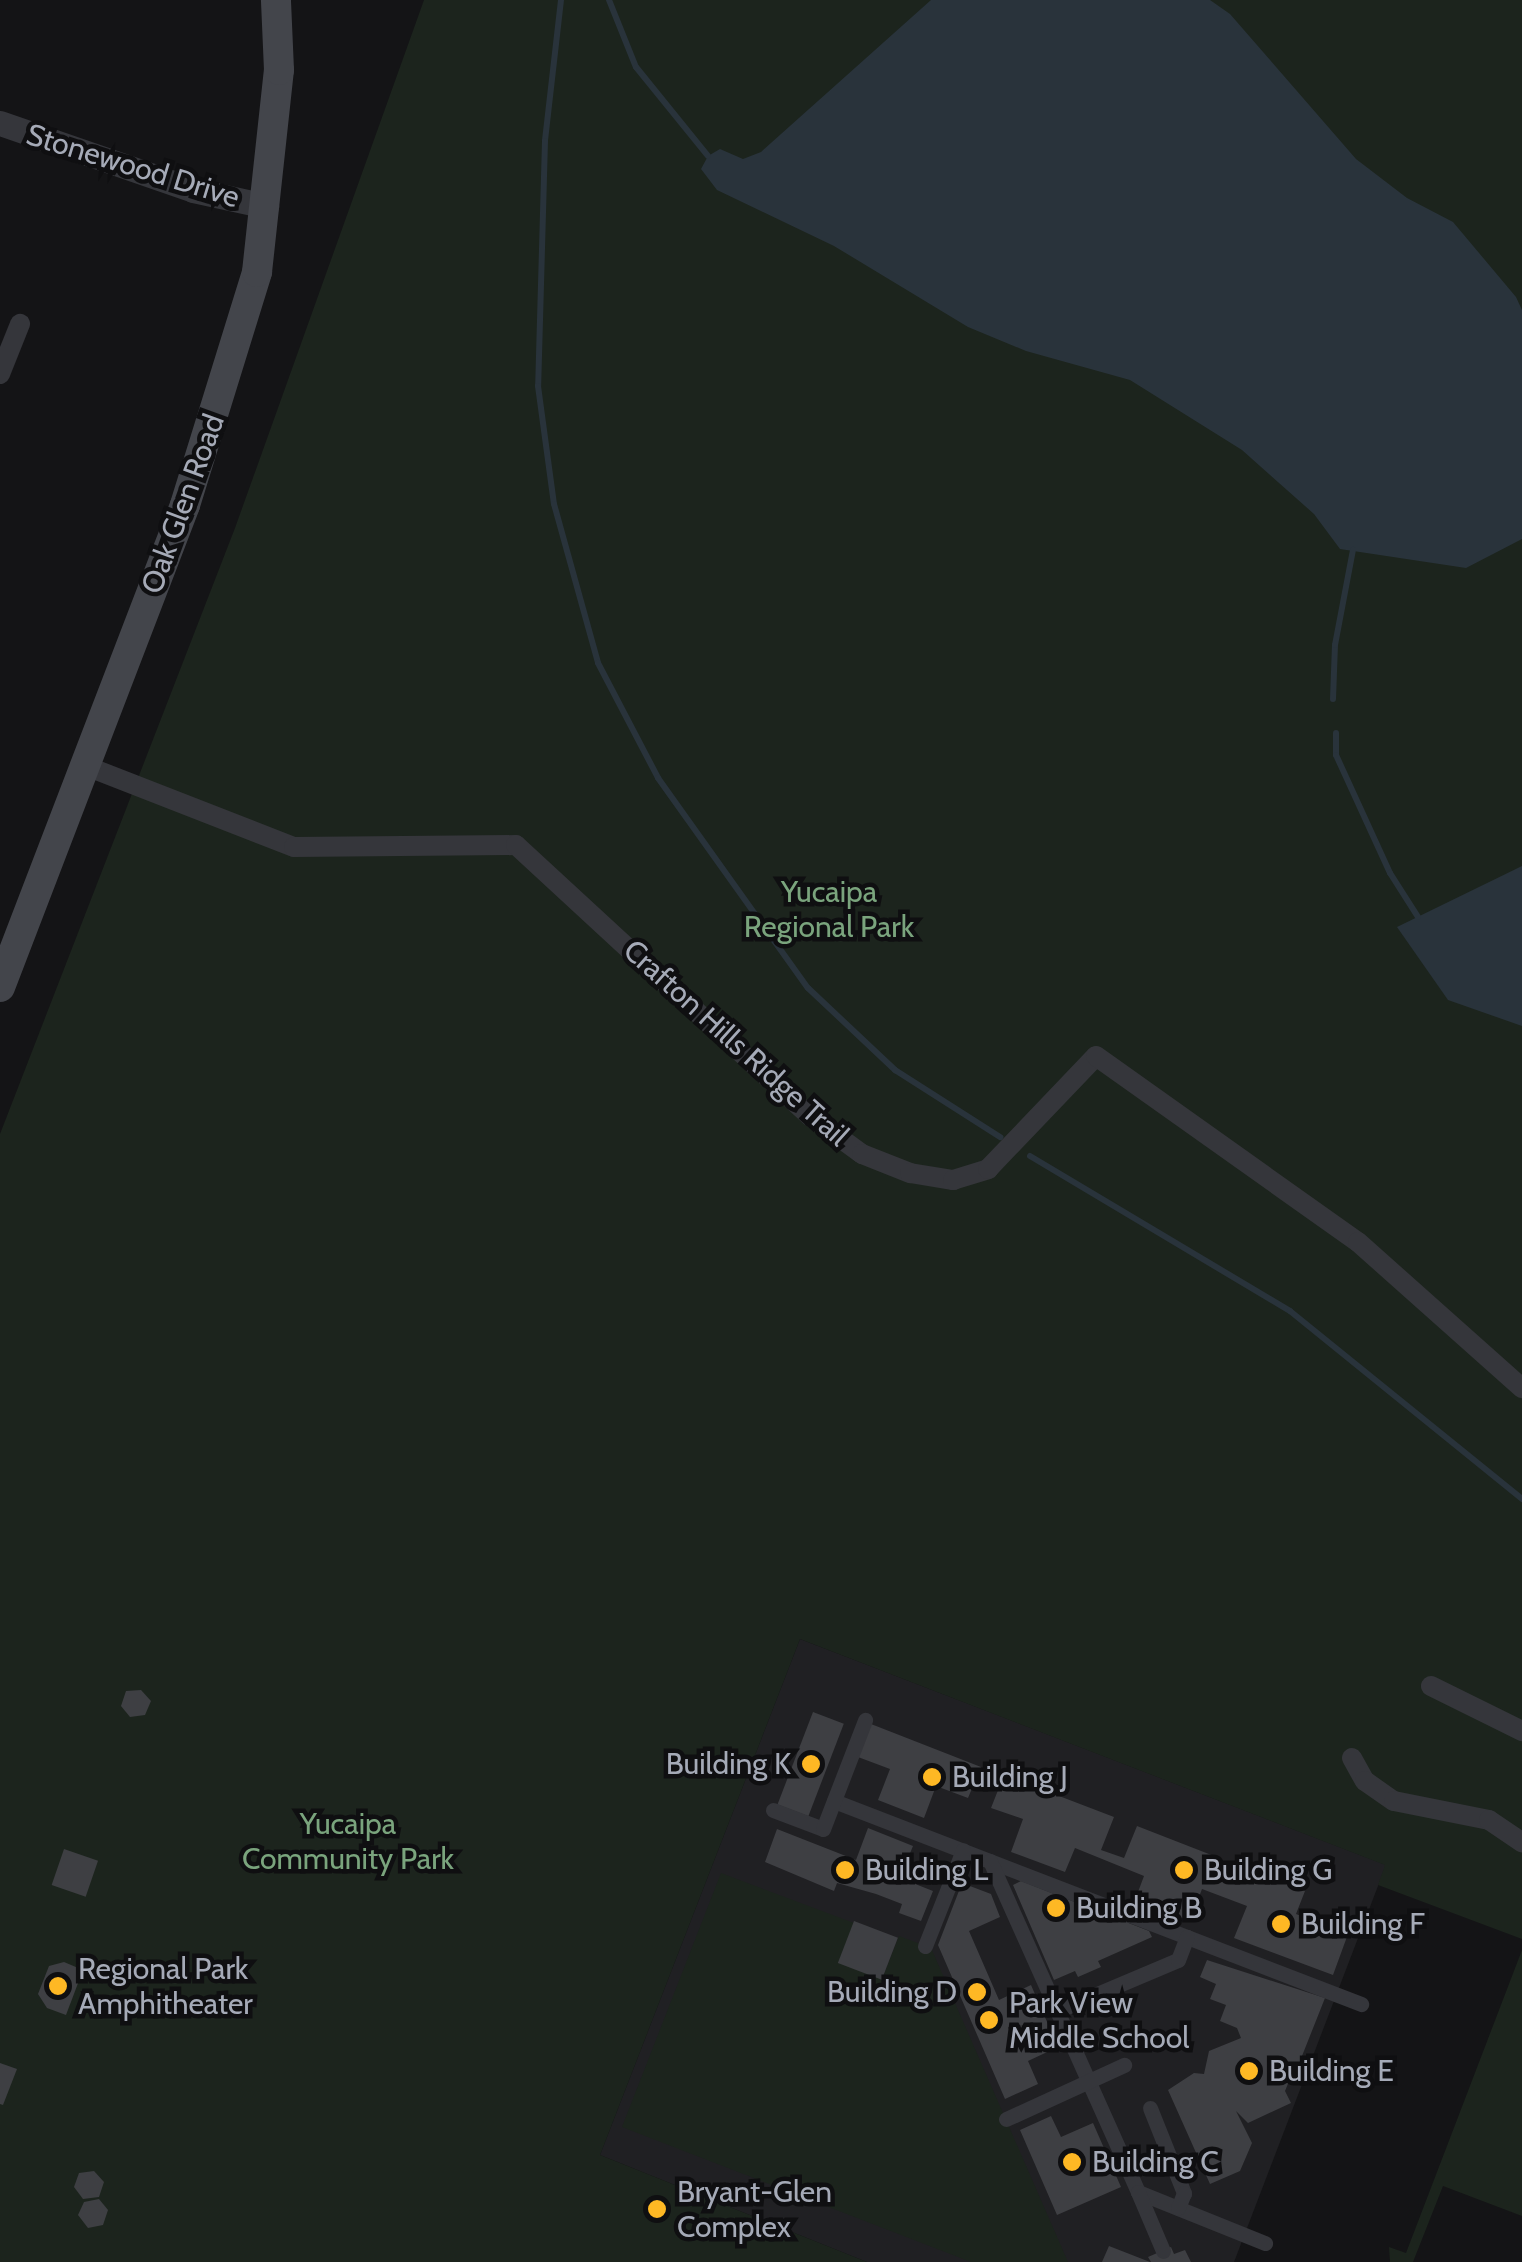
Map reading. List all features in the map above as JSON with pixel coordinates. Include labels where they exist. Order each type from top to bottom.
[{"type":"main road","name":"Oak Glen Road","points":[[0,987],[86,766],[229,373],[258,272],[279,70],[276,0]]},
{"type":"street","name":"Stonewood Drive","points":[[0,123],[193,190],[266,206]]},
{"type":"street","points":[[0,374],[20,324]]},
{"type":"street","name":"Crafton Hills Ridge Trail","points":[[86,766],[294,847],[516,844],[810,1116],[862,1154],[910,1173],[953,1180],[988,1169],[1096,1056],[1358,1242],[1522,1388]]},
{"type":"street","points":[[1431,1686],[1522,1731]]},
{"type":"street","points":[[773,1810],[823,1829],[865,1720]]},
{"type":"street","points":[[1352,1758],[1366,1781],[1394,1801],[1489,1820],[1522,1842]]},
{"type":"street","points":[[834,1800],[1360,2004]]},
{"type":"street","points":[[925,1946],[962,1850]]},
{"type":"street","points":[[990,1861],[1162,2250]]},
{"type":"street","points":[[1057,2011],[1178,1960],[1187,1937]]},
{"type":"street","points":[[1006,2119],[1124,2065]]},
{"type":"street","points":[[1150,2108],[1184,2193],[1178,2208]]},
{"type":"street","points":[[1138,2192],[1265,2242]]},
{"type":"shaded area","points":[[931,0],[1210,0],[1230,14],[1356,159],[1407,198],[1453,222],[1516,297],[1522,310],[1522,539],[1466,568],[1340,549],[1314,514],[1242,450],[1130,380],[1026,351],[968,327],[834,246],[717,190],[701,169],[708,156],[720,149],[743,159],[761,152]]},
{"type":"shaded area","points":[[1522,866],[1522,1026],[1448,1000],[1397,927]]},
{"type":"shaded area","name":"Park View Middle School","points":[[800,1639],[1386,1865],[1234,2262],[867,2262],[600,2155]]},
{"type":"green space","name":"Yucaipa Regional Park","points":[[424,0],[1522,0],[1522,1939],[1378,1885],[1385,1865],[800,1639],[600,2155],[867,2262],[0,2262],[0,1134],[235,528]]},
{"type":"green space","points":[[721,1873],[854,1923],[882,1979],[899,1936],[931,1948],[1068,2262],[971,2262],[622,2127]]},
{"type":"green space","points":[[1522,1950],[1522,2216],[1443,2186],[1413,2262],[1390,2262],[1389,2247],[1406,2253]]},
{"type":"building","points":[[141,1690],[151,1701],[145,1715],[130,1717],[121,1706],[126,1691]]},
{"type":"building","name":"Building K","points":[[813,1712],[844,1724],[808,1816],[778,1804]]},
{"type":"building","name":"Building J","points":[[871,1724],[981,1767],[968,1798],[936,1786],[924,1818],[878,1800],[890,1769],[858,1757]]},
{"type":"building","points":[[1004,1775],[1114,1817],[1101,1850],[1124,1858],[1137,1826],[1214,1856],[1211,1866],[1255,1883],[1259,1873],[1305,1891],[1296,1914],[1348,1934],[1333,1975],[1234,1938],[1247,1906],[1202,1889],[1190,1921],[1135,1900],[1144,1876],[1075,1848],[1065,1872],[1011,1852],[1023,1819],[991,1808]]},
{"type":"building","name":"Building L","points":[[868,1828],[913,1846],[900,1878],[933,1891],[921,1921],[899,1913],[902,1904],[876,1894],[837,1883],[834,1891],[765,1862],[777,1829],[856,1860]]},
{"type":"building","points":[[64,1849],[98,1861],[86,1897],[52,1885]]},
{"type":"building","name":"Building B","points":[[1021,1881],[1149,1931],[1152,1937],[1098,1961],[1101,1967],[1078,1977],[1075,1971],[1054,1980],[1013,1885]]},
{"type":"building","name":"Building D","points":[[962,1883],[991,1894],[1000,1917],[969,1931],[999,2000],[1031,1985],[1058,2047],[1028,2061],[1038,2084],[1005,2099],[938,1945]]},
{"type":"building","points":[[854,1921],[898,1938],[882,1980],[838,1963]]},
{"type":"building","name":"Building E","points":[[1207,1960],[1325,1998],[1302,2056],[1305,2064],[1294,2069],[1285,2091],[1291,2103],[1248,2123],[1236,2111],[1252,2143],[1240,2171],[1210,2184],[1168,2090],[1194,2073],[1204,2074],[1209,2051],[1241,2038],[1237,2028],[1220,2021],[1226,2005],[1210,1999],[1216,1984],[1200,1977]]},
{"type":"building","name":"Regional Park Amphitheater","points":[[64,1962],[83,1970],[66,2015],[47,2008],[38,1994],[49,1966]]},
{"type":"building","points":[[0,2063],[17,2069],[3,2105],[0,2104]]},
{"type":"building","name":"Building C","points":[[1051,2116],[1061,2137],[1093,2123],[1121,2187],[1057,2215],[1020,2130]]},
{"type":"building","points":[[94,2171],[104,2182],[99,2197],[83,2199],[74,2187],[79,2173]]},
{"type":"building","points":[[99,2199],[108,2210],[103,2225],[88,2228],[78,2215],[84,2202]]},
{"type":"building","points":[[1109,2246],[1150,2262],[1102,2262]]},
{"type":"building","points":[[1171,2247],[1174,2254],[1185,2250],[1191,2262],[1151,2262],[1148,2257]]},
{"type":"waterway","points":[[561,0],[545,141],[538,386],[554,504],[598,663],[658,778],[808,988],[895,1070],[1000,1137]]},
{"type":"waterway","points":[[609,0],[636,67],[708,156]]},
{"type":"waterway","points":[[1333,699],[1335,645],[1353,550]]},
{"type":"waterway","points":[[1336,733],[1336,755],[1390,873],[1418,917]]},
{"type":"waterway","points":[[1030,1156],[1290,1311],[1522,1499]]},
{"type":"place","name":"Building K","points":[[811,1764]]},
{"type":"place","name":"Building J","points":[[932,1777]]},
{"type":"place","name":"Building L","points":[[845,1870]]},
{"type":"place","name":"Building G","points":[[1184,1870]]},
{"type":"place","name":"Building B","points":[[1056,1908]]},
{"type":"place","name":"Building F","points":[[1281,1924]]},
{"type":"place","name":"Regional Park Amphitheater","points":[[58,1986]]},
{"type":"place","name":"Building D","points":[[977,1992]]},
{"type":"place","name":"Park View Middle School","points":[[989,2020]]},
{"type":"place","name":"Building E","points":[[1249,2071]]},
{"type":"place","name":"Building C","points":[[1072,2162]]},
{"type":"place","name":"Bryant-Glen Complex","points":[[657,2209]]},
{"type":"park label","name":"Yucaipa Community Park","points":[[348,1841]]}]
